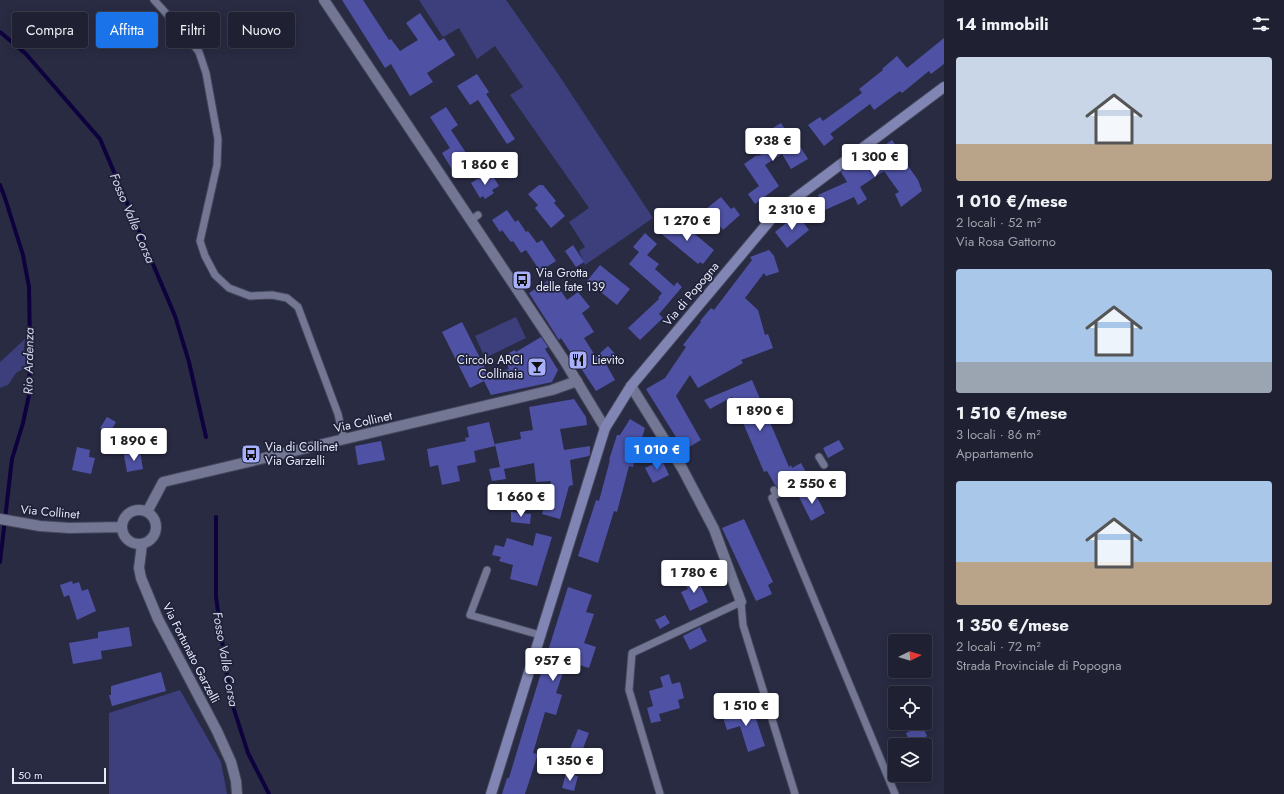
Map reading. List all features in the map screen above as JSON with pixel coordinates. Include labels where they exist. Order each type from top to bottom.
[{"type":"main road","name":"Via di Popogna","points":[[491,794],[605,428],[631,386],[777,212],[944,87]]},
{"type":"street","points":[[324,0],[475,218],[560,353],[605,428]]},
{"type":"street","name":"Via Collinet","points":[[147,512],[163,482],[552,390],[577,381]]},
{"type":"street","points":[[631,386],[682,468],[714,529],[741,602]]},
{"type":"street","points":[[137,510],[147,512],[154,520],[156,525],[150,539],[142,544],[130,542],[123,533],[122,522],[128,514],[137,510]]},
{"type":"street","name":"Via Collinet","points":[[0,519],[40,526],[68,528],[122,527]]},
{"type":"street","name":"Via Fortunato Garzelli","points":[[142,544],[139,568],[141,578],[158,619],[231,762],[236,781],[237,794]]},
{"type":"lane","points":[[154,0],[199,52],[206,73],[218,139],[218,165],[200,241],[205,256],[215,276],[229,288],[250,296],[272,294],[286,298],[298,307],[338,414],[344,440]]},
{"type":"lane","points":[[819,457],[824,465]]},
{"type":"lane","points":[[774,494],[895,794]]},
{"type":"lane","points":[[487,570],[470,615],[540,635]]},
{"type":"lane","points":[[660,794],[629,690],[632,653],[741,602],[743,625],[795,794]]},
{"type":"shaded area","points":[[419,0],[506,0],[558,74],[653,218],[585,265],[579,251],[585,247],[569,222],[589,208],[510,95],[523,87],[495,46],[477,59],[459,28],[443,37]]},
{"type":"shaded area","points":[[516,317],[526,338],[485,358],[475,336]]},
{"type":"shaded area","points":[[25,339],[23,355],[35,349],[33,363],[16,373],[8,385],[0,388],[0,362]]},
{"type":"shaded area","points":[[180,690],[221,762],[227,794],[109,794],[109,713]]},
{"type":"building","points":[[342,0],[363,0],[389,40],[391,39],[400,51],[418,40],[406,23],[420,13],[439,41],[444,38],[455,55],[427,73],[433,82],[410,96],[391,64],[385,68]]},
{"type":"building","points":[[944,38],[944,64],[931,74],[929,71],[902,93],[900,91],[874,110],[870,104],[830,134],[834,138],[824,146],[808,125],[820,117],[823,121],[862,93],[859,89],[883,70],[882,69],[897,56],[907,68]]},
{"type":"building","points":[[477,74],[489,92],[486,94],[515,139],[507,144],[478,100],[470,105],[457,86]]},
{"type":"building","points":[[446,107],[458,125],[451,130],[470,159],[453,171],[442,153],[450,148],[430,117]]},
{"type":"building","points":[[781,123],[796,147],[799,145],[808,159],[791,169],[782,154],[765,165],[779,186],[755,204],[748,194],[759,186],[744,164],[757,155],[758,156],[775,146],[766,132]]},
{"type":"building","points":[[892,140],[902,154],[900,155],[918,180],[922,191],[901,207],[895,194],[899,192],[884,171],[860,187],[867,199],[858,205],[854,197],[825,210],[818,195],[847,182],[841,172],[860,159],[861,161]]},
{"type":"building","points":[[513,165],[518,174],[510,179],[504,171]]},
{"type":"building","points":[[491,173],[499,186],[492,190],[494,193],[485,199],[483,196],[480,198],[471,183],[484,175],[485,176]]},
{"type":"building","points":[[539,185],[543,185],[556,201],[554,203],[565,216],[551,228],[535,208],[538,205],[528,194]]},
{"type":"building","points":[[721,197],[731,209],[734,207],[740,215],[723,230],[706,209]]},
{"type":"building","points":[[507,210],[515,222],[518,220],[526,232],[528,231],[537,243],[542,240],[556,261],[540,271],[526,250],[521,253],[513,241],[511,242],[502,230],[500,232],[492,220]]},
{"type":"building","points":[[797,214],[809,230],[787,248],[775,232]]},
{"type":"building","points":[[669,218],[683,229],[685,226],[714,250],[703,264],[700,262],[698,264],[658,231]]},
{"type":"building","points":[[645,233],[657,244],[647,255],[659,264],[655,269],[674,286],[677,282],[682,287],[659,314],[663,318],[640,340],[628,328],[659,299],[658,298],[662,293],[629,264],[639,252],[633,247]]},
{"type":"building","points":[[573,245],[584,262],[576,267],[565,251]]},
{"type":"building","points":[[769,250],[774,256],[779,272],[766,276],[764,273],[745,298],[758,310],[765,335],[768,334],[773,348],[741,360],[743,363],[698,388],[690,375],[676,396],[701,440],[684,450],[646,389],[665,378],[686,347],[683,345],[711,308],[714,310],[752,260],[750,257]]},
{"type":"building","points":[[600,265],[630,289],[617,305],[587,281]]},
{"type":"building","points":[[552,278],[567,300],[578,292],[590,307],[582,313],[594,332],[584,338],[596,357],[608,346],[616,355],[606,364],[615,380],[596,391],[561,338],[559,340],[529,293]]},
{"type":"building","points":[[462,322],[488,374],[509,369],[503,356],[515,350],[516,352],[541,337],[548,347],[545,349],[558,370],[552,382],[491,395],[484,381],[470,388],[442,332]]},
{"type":"building","points":[[752,380],[789,467],[791,465],[792,468],[801,463],[806,472],[778,487],[775,485],[767,471],[764,472],[732,397],[710,409],[704,400]]},
{"type":"building","points":[[574,399],[586,417],[587,425],[560,429],[564,450],[590,446],[590,454],[589,456],[570,460],[573,485],[569,486],[560,519],[542,514],[551,481],[536,482],[534,463],[504,469],[506,479],[492,481],[489,469],[500,467],[495,444],[521,439],[520,432],[533,430],[529,407]]},
{"type":"building","points":[[107,417],[116,422],[109,434],[100,428]]},
{"type":"building","points":[[630,419],[645,428],[633,467],[629,466],[617,512],[614,511],[598,563],[578,556],[596,500],[599,501],[617,435],[620,435]]},
{"type":"building","points":[[489,422],[495,446],[474,451],[476,462],[457,466],[460,481],[442,485],[438,465],[430,467],[427,449],[466,441],[465,438],[469,437],[467,427]]},
{"type":"building","points":[[839,440],[844,449],[828,458],[823,448]]},
{"type":"building","points":[[381,441],[385,460],[358,465],[355,446]]},
{"type":"building","points":[[77,447],[90,450],[89,457],[95,458],[91,474],[72,470]]},
{"type":"building","points":[[140,452],[143,469],[127,472],[124,455]]},
{"type":"building","points":[[662,460],[669,475],[653,483],[645,468]]},
{"type":"building","points":[[813,489],[825,513],[811,521],[799,497]]},
{"type":"building","points":[[511,512],[531,514],[530,524],[511,522]]},
{"type":"building","points":[[744,519],[773,582],[768,585],[772,594],[756,601],[722,528]]},
{"type":"building","points":[[536,533],[552,537],[537,586],[510,579],[513,565],[499,561],[501,557],[492,555],[495,545],[504,547],[507,538],[533,546]]},
{"type":"building","points":[[696,576],[708,602],[690,611],[681,592],[688,589],[684,582]]},
{"type":"building","points":[[72,581],[73,584],[79,582],[82,591],[88,589],[96,611],[77,620],[69,595],[64,597],[60,585]]},
{"type":"building","points":[[568,587],[592,595],[586,612],[594,614],[584,643],[596,647],[589,668],[567,661],[556,693],[562,695],[556,715],[545,712],[533,753],[538,754],[525,794],[502,794],[507,778],[509,778]]},
{"type":"building","points":[[665,615],[670,623],[660,629],[655,620]]},
{"type":"building","points":[[129,627],[132,646],[101,651],[102,659],[73,664],[69,643],[98,638],[98,632]]},
{"type":"building","points":[[700,627],[707,641],[690,650],[683,636]]},
{"type":"building","points":[[161,672],[166,691],[112,706],[109,695],[111,695],[111,686]]},
{"type":"building","points":[[669,674],[672,684],[680,682],[684,698],[678,700],[680,708],[659,714],[661,721],[651,723],[647,708],[653,706],[649,691],[663,687],[660,677]]},
{"type":"building","points":[[752,707],[765,746],[748,752],[740,726],[727,730],[722,714],[731,711],[732,714]]},
{"type":"building","points":[[578,729],[589,733],[577,764],[566,759]]},
{"type":"building","points":[[912,730],[924,730],[927,736],[923,738],[908,738],[906,733]]},
{"type":"building","points":[[566,773],[578,776],[574,791],[562,788]]},
{"type":"waterway","name":"Fosso Valle Corsa","points":[[0,32],[26,54],[100,139],[175,316],[189,362],[206,437]]},
{"type":"waterway","name":"Rio Ardenza","points":[[0,185],[23,255],[29,287],[30,345],[29,395],[23,423],[12,459],[0,562]]},
{"type":"waterway","name":"Fosso Valle Corsa","points":[[216,517],[216,597],[230,697],[248,753],[269,794]]},
{"type":"place","name":"Via Grotta delle fate 139","points":[[522,280]]},
{"type":"place","name":"Lievito","points":[[578,360]]},
{"type":"place","name":"Circolo ARCI Collinaia","points":[[537,367]]},
{"type":"place","name":"Via di Collinet Via Garzelli","points":[[251,454]]}]
